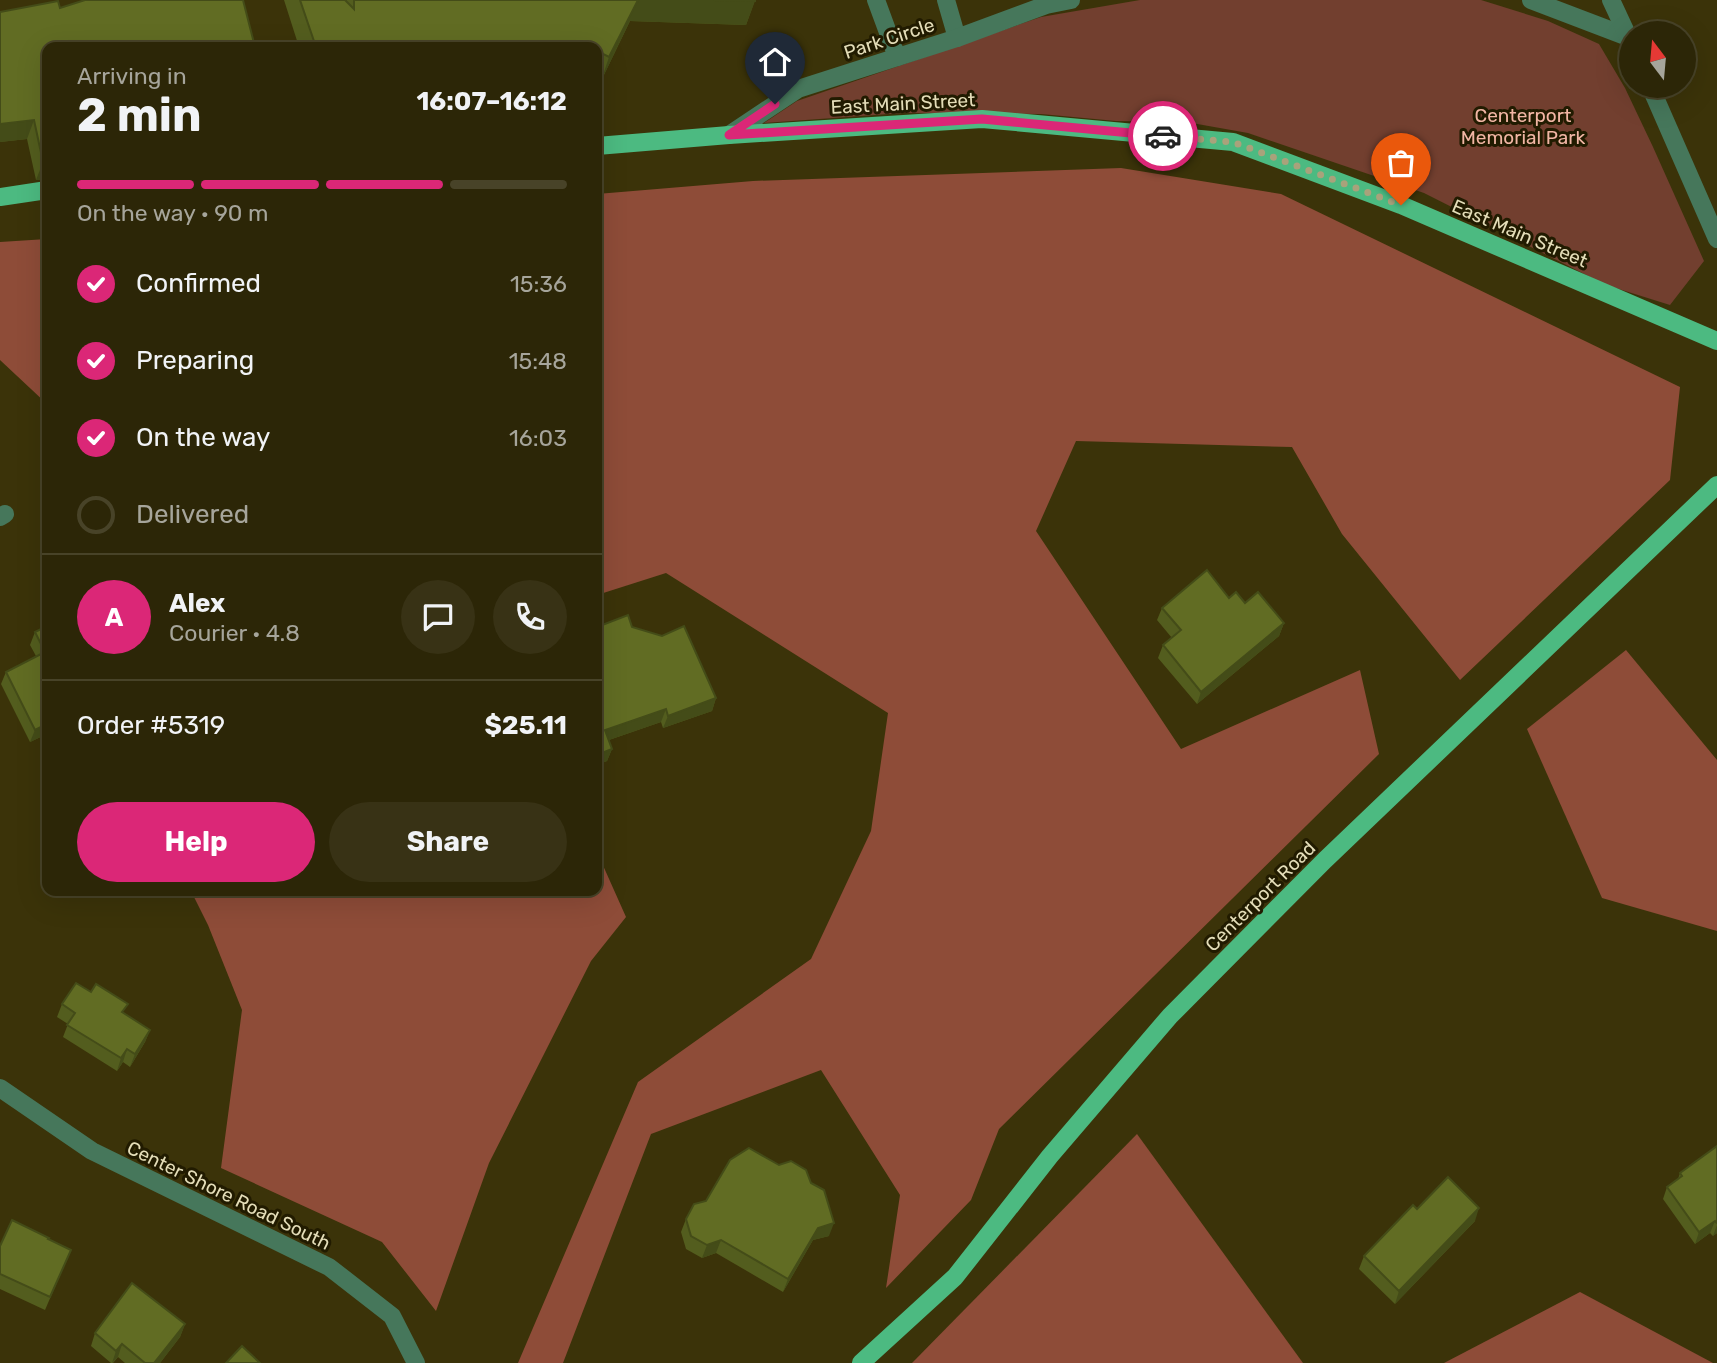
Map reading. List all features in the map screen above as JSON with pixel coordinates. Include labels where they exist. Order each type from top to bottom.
[{"type":"main road","name":"East Main Street","points":[[602,146],[982,119],[1233,142],[1401,205],[1717,341]]},
{"type":"main road","points":[[0,197],[42,191]]},
{"type":"main road","name":"Centerport Road","points":[[861,1363],[955,1276],[1050,1156],[1170,1016],[1325,860],[1717,485]]},
{"type":"street","points":[[876,0],[897,57]]},
{"type":"street","points":[[946,0],[957,38]]},
{"type":"street","name":"Park Circle","points":[[729,135],[798,89],[957,38],[1046,5],[1071,0]]},
{"type":"street","points":[[1531,0],[1619,36]]},
{"type":"street","points":[[1611,0],[1621,21]]},
{"type":"street","points":[[1655,98],[1717,239]]},
{"type":"street","name":"Center Shore Road South","points":[[0,1088],[92,1151],[329,1267],[392,1316],[416,1363]]},
{"type":"green space","name":"Centerport Memorial Park","points":[[1140,0],[1481,0],[1548,21],[1599,44],[1619,78],[1619,98],[1630,98],[1704,261],[1670,305],[1606,285],[1424,193],[1248,133],[1186,122],[1116,121],[1041,114],[903,113],[764,123],[797,101],[1041,17]]},
{"type":"shaded area","points":[[1121,168],[1281,194],[1680,387],[1670,480],[1460,680],[1342,534],[1292,447],[1076,441],[1036,531],[1181,749],[1360,670],[1379,754],[999,1129],[971,1200],[886,1288],[900,1195],[821,1070],[651,1134],[563,1363],[518,1363],[638,1082],[811,959],[871,831],[888,713],[666,573],[602,593],[602,194],[753,181]]},
{"type":"shaded area","points":[[42,239],[42,399],[0,360],[0,242]]},
{"type":"shaded area","points":[[1626,650],[1717,760],[1717,931],[1602,898],[1527,729]]},
{"type":"shaded area","points":[[602,863],[626,917],[591,961],[489,1163],[436,1311],[382,1242],[221,1168],[242,1010],[194,896],[602,896]]},
{"type":"shaded area","points":[[1137,1134],[1303,1363],[912,1363]]},
{"type":"shaded area","points":[[1580,1292],[1713,1363],[1444,1363]]},
{"type":"building","points":[[85,0],[243,0],[254,42],[42,42],[42,157],[34,120],[0,124],[0,12],[58,1],[60,8]]},
{"type":"building","points":[[300,0],[345,0],[354,9],[354,0],[638,0],[609,57],[602,54],[602,42],[314,42]]},
{"type":"building","points":[[1207,570],[1229,598],[1236,592],[1245,603],[1258,592],[1284,623],[1201,692],[1163,645],[1181,630],[1162,608]]},
{"type":"building","points":[[628,615],[632,627],[662,636],[684,626],[716,698],[668,716],[666,709],[605,730],[612,749],[602,753],[602,625]]},
{"type":"building","points":[[42,628],[42,646],[35,632]]},
{"type":"building","points":[[42,654],[42,726],[35,730],[6,672]]},
{"type":"building","points":[[76,983],[91,992],[96,984],[128,1004],[122,1012],[150,1030],[135,1054],[127,1049],[121,1058],[67,1025],[75,1013],[62,1004]]},
{"type":"building","points":[[1717,1146],[1717,1223],[1715,1221],[1699,1232],[1667,1187],[1682,1176],[1680,1173]]},
{"type":"building","points":[[749,1148],[779,1165],[791,1161],[806,1170],[811,1183],[824,1190],[834,1223],[818,1228],[788,1279],[721,1240],[707,1245],[691,1236],[686,1219],[694,1204],[706,1201],[730,1160]]},
{"type":"building","points":[[1448,1177],[1479,1208],[1399,1291],[1364,1256],[1413,1205],[1417,1209]]},
{"type":"building","points":[[12,1220],[71,1250],[50,1297],[0,1274],[0,1246]]},
{"type":"building","points":[[132,1283],[185,1324],[154,1363],[145,1363],[122,1344],[116,1351],[95,1333]]},
{"type":"building","points":[[242,1346],[260,1363],[226,1363]]},
{"type":"way so far","points":[[1163,136],[1233,142],[1401,205]]},
{"type":"route","points":[[775,104],[729,135],[982,119],[1163,136]]}]
